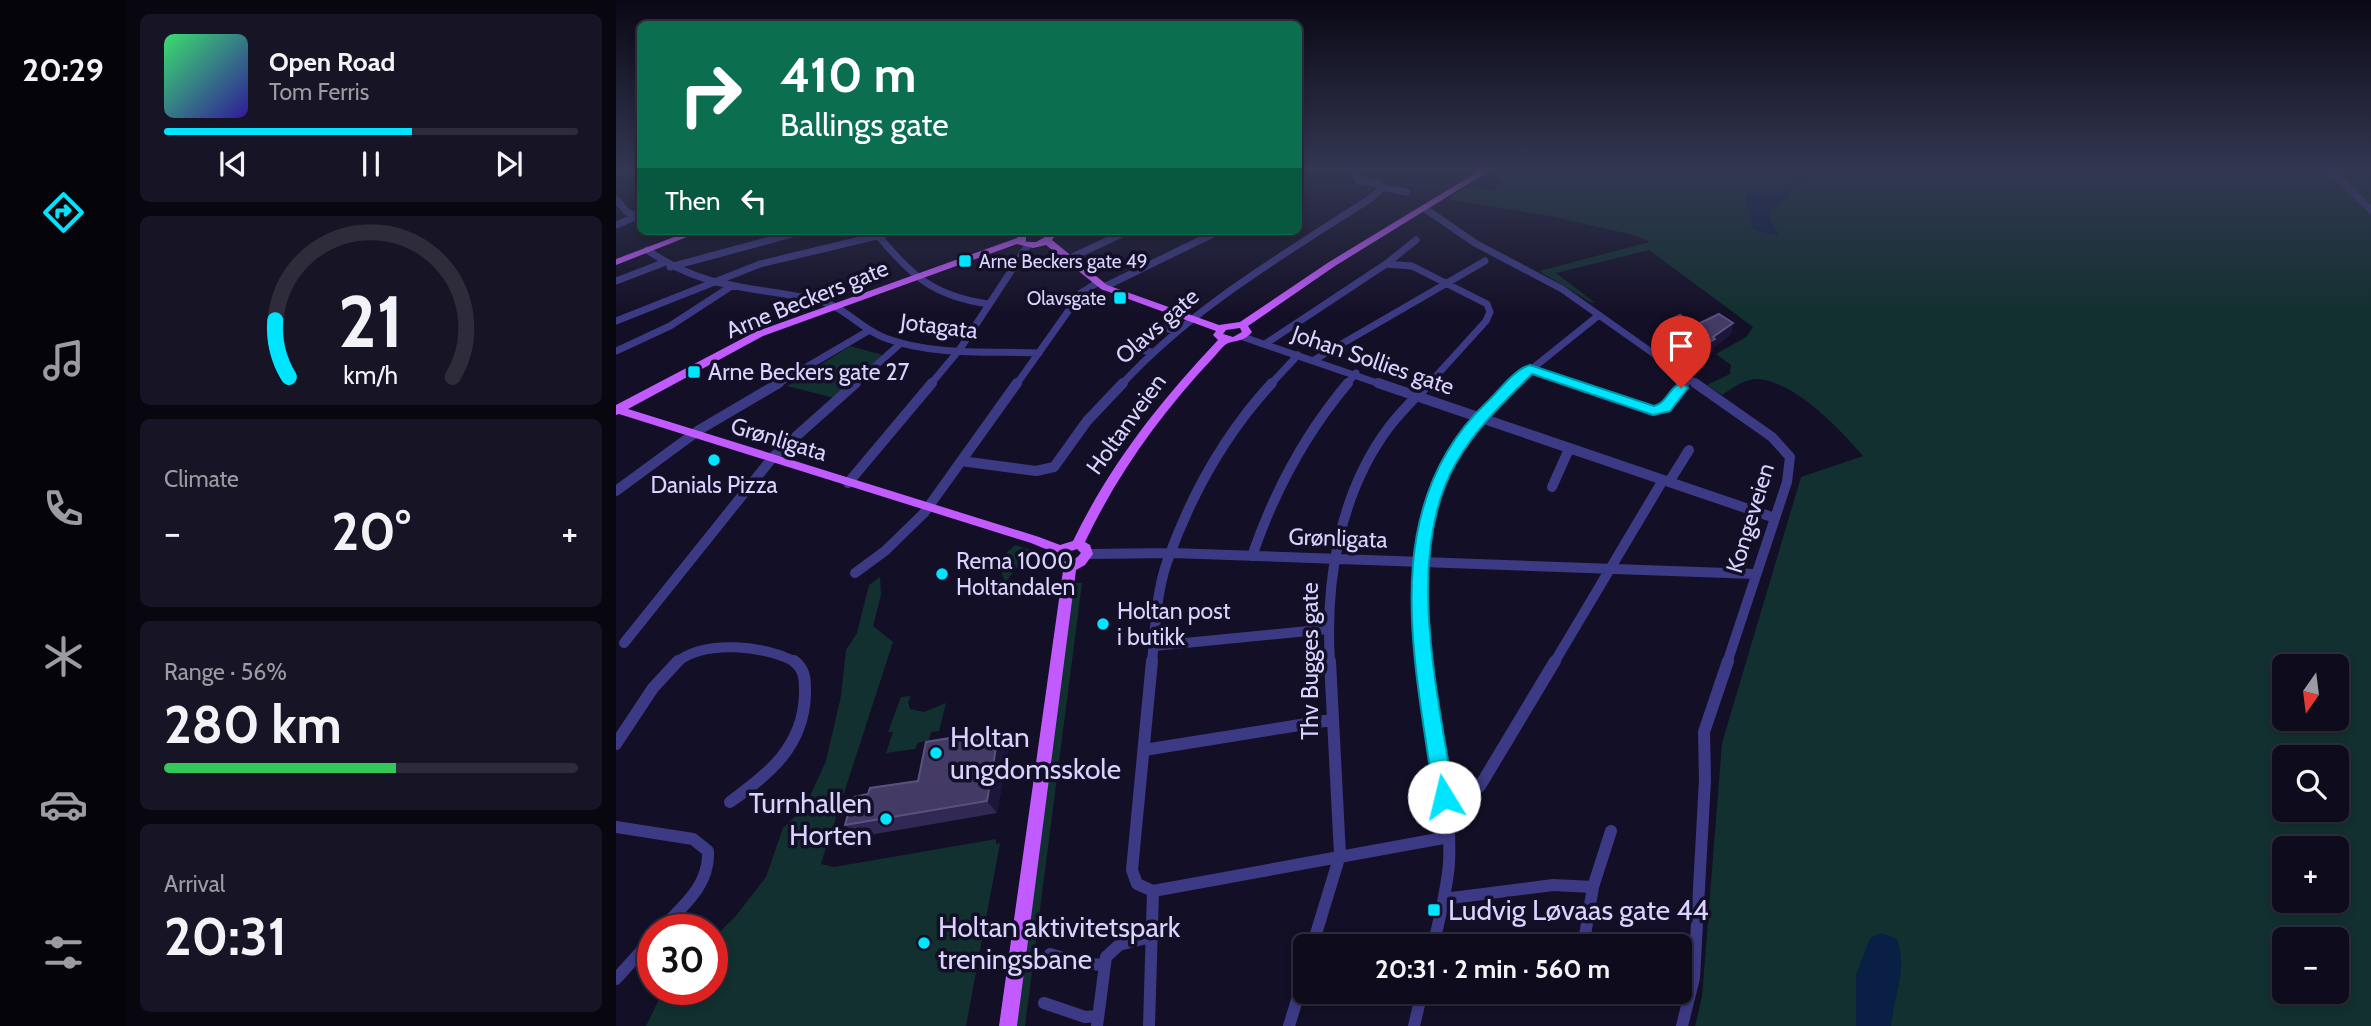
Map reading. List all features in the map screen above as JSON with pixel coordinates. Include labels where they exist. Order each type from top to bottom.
[{"type":"main road","points":[[1047,236],[1068,259],[1101,285],[1192,319],[1222,334],[1243,331],[1332,264],[1406,219]]},
{"type":"main road","points":[[616,262],[678,235]]},
{"type":"main road","name":"Arne Beckers gate","points":[[617,410],[759,334],[1026,236],[1047,236]]},
{"type":"main road","points":[[1222,334],[1233,324],[1243,331]]},
{"type":"main road","name":"Holtanveien","points":[[1070,566],[1080,563],[1083,549],[1115,471],[1141,432],[1222,334]]},
{"type":"main road","name":"Grønligata","points":[[617,410],[773,457],[1060,550]]},
{"type":"main road","points":[[1008,1026],[1070,566],[1057,563],[1060,550],[1083,549]]},
{"type":"street","points":[[616,225],[634,219]]},
{"type":"street","name":"Olavs gate","points":[[961,461],[1036,471],[1049,470],[1087,421],[1152,352],[1176,331],[1220,296],[1339,219]]},
{"type":"street","name":"Kongeveien","points":[[1440,219],[1475,243],[1562,289],[1772,437],[1786,451],[1791,470],[1702,741],[1705,780],[1694,978],[1682,1026]]},
{"type":"street","points":[[616,281],[666,265],[787,235]]},
{"type":"street","points":[[616,320],[783,258],[872,235]]},
{"type":"street","points":[[877,235],[914,277],[942,296],[989,304]]},
{"type":"street","points":[[1068,259],[1119,235]]},
{"type":"street","points":[[855,573],[884,551],[929,507],[1081,293],[1210,235]]},
{"type":"street","points":[[848,483],[960,349],[989,304],[1026,236]]},
{"type":"street","points":[[1265,344],[1386,264],[1416,240]]},
{"type":"street","name":"Jotagata","points":[[647,250],[666,265],[707,284],[821,301],[835,306],[868,331],[901,343],[1039,353]]},
{"type":"street","points":[[1314,360],[1485,261]]},
{"type":"street","points":[[1386,264],[1412,266],[1448,283]]},
{"type":"street","name":"Thv Bugges gate","points":[[1316,934],[1340,855],[1328,629],[1334,559],[1350,499],[1370,457],[1417,394],[1486,321],[1490,312],[1487,304],[1448,283]]},
{"type":"street","points":[[616,351],[670,326],[730,287]]},
{"type":"street","points":[[1436,934],[1444,899],[1449,838],[1421,633],[1419,562],[1433,496],[1448,463],[1479,418],[1530,369],[1599,315]]},
{"type":"street","points":[[1154,325],[1176,331]]},
{"type":"street","points":[[616,491],[693,434],[868,331]]},
{"type":"street","name":"Johan Sollies gate","points":[[1243,331],[1265,344],[1775,518]]},
{"type":"street","points":[[624,643],[773,457],[901,343]]},
{"type":"street","points":[[1129,348],[1152,352]]},
{"type":"street","points":[[1298,355],[1255,401],[1209,466],[1172,553],[1162,586],[1154,646],[1132,870],[1137,884],[1153,891],[1340,855],[1449,838]]},
{"type":"street","points":[[1530,369],[1653,411],[1665,408],[1688,379]]},
{"type":"street","points":[[1252,556],[1268,507],[1301,441],[1356,373]]},
{"type":"street","points":[[1552,487],[1569,449]]},
{"type":"street","points":[[1444,797],[1472,792],[1479,786],[1611,569],[1666,481],[1689,450]]},
{"type":"street","name":"Grønligata","points":[[1083,549],[1755,574]]},
{"type":"street","points":[[1154,646],[1328,629]]},
{"type":"street","points":[[616,744],[655,685],[679,660],[695,650],[730,647],[796,661],[804,671],[806,703],[794,744],[774,771],[730,802]]},
{"type":"street","points":[[1143,750],[1331,720]]},
{"type":"street","points":[[616,827],[693,839],[708,851],[708,872],[675,914]]},
{"type":"street","points":[[1585,934],[1593,887],[1611,831]]},
{"type":"street","points":[[1444,899],[1553,885],[1593,887]]},
{"type":"street","points":[[1149,1026],[1154,936],[1153,891]]},
{"type":"street","points":[[1044,1003],[1098,1021],[1103,965],[1109,953],[1119,945],[1154,936]]},
{"type":"street","points":[[1050,954],[1082,963],[1103,965]]},
{"type":"street","points":[[616,979],[637,956]]},
{"type":"street","points":[[1289,1026],[1296,1004]]},
{"type":"street","points":[[1414,1026],[1419,1004]]},
{"type":"green space","points":[[1563,219],[2371,219],[2371,1026],[1695,1026],[1702,997],[1722,743],[1801,477],[1863,456],[1816,408],[1786,388],[1772,382],[1752,379],[1722,395],[1707,385],[1730,374],[1731,365],[1716,354],[1746,337],[1753,327],[1649,250],[1556,273],[1594,302],[1592,303],[1539,271],[1650,242],[1633,235]]},
{"type":"green space","points":[[850,346],[883,355],[834,398],[787,386]]},
{"type":"green space","points":[[1015,545],[1031,550],[996,594],[985,602],[1004,579],[997,561]]},
{"type":"green space","points":[[880,577],[881,595],[873,626],[893,642],[821,864],[834,867],[996,839],[996,844],[1000,843],[966,1026],[646,1026],[656,1005],[728,1005],[728,924],[766,877],[783,828],[805,807],[826,761],[841,696],[846,650],[857,633],[869,585]]},
{"type":"green space","points":[[1074,583],[1082,583],[1025,1026],[1015,1026]]},
{"type":"green space","points":[[911,696],[908,702],[910,709],[924,712],[946,703],[939,731],[931,732],[929,740],[918,743],[915,749],[886,753],[893,732],[888,732],[901,697]]},
{"type":"water","points":[[1750,219],[1770,219],[1778,233],[1776,236],[1753,229]]},
{"type":"water","points":[[1882,933],[1897,939],[1900,950],[1901,972],[1891,1026],[1856,1026],[1856,975],[1870,938]]},
{"type":"building","points":[[1719,314],[1733,323],[1713,337],[1715,339],[1697,348],[1662,324],[1680,315],[1696,325]]},
{"type":"building","points":[[999,730],[987,801],[845,825],[853,797],[868,794],[870,788],[918,781],[926,742]]},
{"type":"place","name":"Arne Beckers gate 49","points":[[965,261]]},
{"type":"place","name":"Olavsgate","points":[[1120,298]]},
{"type":"place","name":"Arne Beckers gate 27","points":[[694,372]]},
{"type":"place","name":"Danials Pizza","points":[[714,460]]},
{"type":"place","name":"Rema 1000 Holtandalen","points":[[942,574]]},
{"type":"place","name":"Holtan post i butikk","points":[[1103,624]]},
{"type":"place","name":"Holtan ungdomsskole","points":[[936,753]]},
{"type":"place","name":"Turnhallen Horten","points":[[886,819]]},
{"type":"place","name":"Ludvig Løvaas gate 44","points":[[1434,910]]},
{"type":"place","name":"Holtan aktivitetspark treningsbane","points":[[924,943]]},
{"type":"route","points":[[1444,797],[1421,633],[1419,562],[1433,496],[1448,463],[1479,418],[1530,369],[1564,383],[1653,411],[1665,408],[1681,388]]}]
